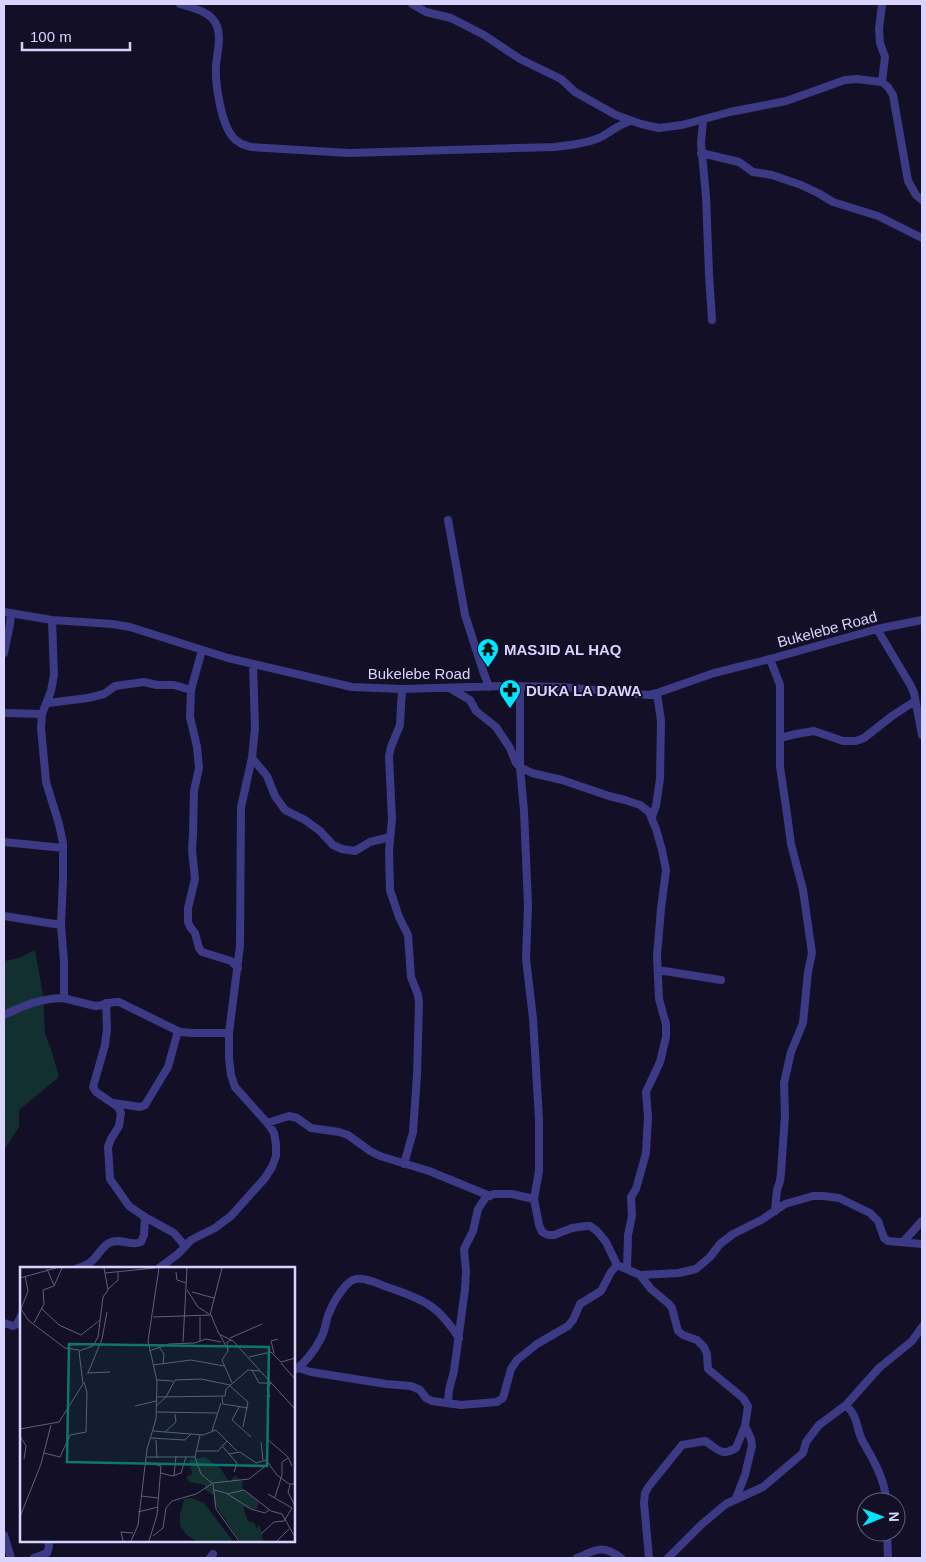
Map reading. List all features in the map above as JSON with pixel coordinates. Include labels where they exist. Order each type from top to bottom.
[{"type":"street","points":[[180,4],[208,15],[217,25],[216,67],[224,118],[232,137],[238,143],[251,147],[350,153],[555,147],[586,142],[631,121]]},
{"type":"street","points":[[412,4],[426,12],[451,18],[477,32],[520,59],[561,79],[575,92],[616,115],[659,128],[703,121],[730,112],[786,101],[839,82],[857,79],[882,82],[888,86],[893,95],[908,181],[916,195],[922,200]]},
{"type":"street","points":[[882,4],[879,29],[880,43],[884,54],[882,82]]},
{"type":"street","points":[[703,121],[700,143],[706,196],[712,320]]},
{"type":"street","points":[[701,153],[739,162],[753,172],[772,174],[818,193],[833,202],[878,216],[922,238]]},
{"type":"street","points":[[448,520],[466,615],[489,687]]},
{"type":"street","points":[[4,653],[11,621],[7,612]]},
{"type":"street","name":"Bukelebe Road","points":[[7,612],[52,620],[130,627],[253,665],[352,687],[402,689],[562,687],[649,695],[714,673],[877,629],[922,620]]},
{"type":"street","points":[[52,620],[54,675],[48,703],[42,714],[41,745],[46,782],[59,824],[63,848],[64,879],[61,925],[64,962],[63,998]]},
{"type":"street","points":[[877,629],[911,686],[922,735]]},
{"type":"street","points":[[202,650],[190,690],[190,716],[197,747],[199,768],[194,791],[192,850],[195,883],[188,908],[188,922],[195,933],[202,952],[231,961],[238,968]]},
{"type":"street","points":[[770,659],[780,684],[780,767],[791,844],[803,890],[812,956],[803,1023],[791,1052],[784,1083],[785,1115],[781,1173],[775,1212]]},
{"type":"street","points":[[160,1267],[178,1254],[192,1240],[215,1228],[231,1216],[265,1178],[274,1163],[276,1144],[274,1133],[234,1084],[229,1058],[229,1033],[238,968],[241,927],[240,815],[252,758],[255,721],[253,665]]},
{"type":"street","points":[[48,703],[88,698],[104,694],[116,686],[144,682],[157,685],[174,685],[190,690]]},
{"type":"street","points":[[520,687],[520,767],[528,906],[526,959],[533,1018],[539,1120],[539,1171],[534,1199],[539,1225],[544,1234],[554,1235],[572,1228],[590,1226],[603,1238],[617,1265],[640,1275],[679,1273],[696,1269],[726,1239],[775,1212],[785,1204],[813,1196],[830,1196],[860,1207],[874,1216],[885,1239],[893,1242],[922,1244]]},
{"type":"street","points":[[450,688],[470,700],[476,711],[499,731],[520,767],[532,773],[586,787],[632,802],[645,807],[652,817],[666,870],[657,955],[660,999],[666,1024],[666,1037],[660,1062],[646,1092],[648,1109],[646,1153],[638,1182],[631,1197],[632,1216],[628,1235],[627,1269]]},
{"type":"street","points":[[402,689],[400,725],[389,756],[392,819],[389,864],[390,892],[398,917],[408,935],[411,977],[419,1003],[413,1132],[404,1164]]},
{"type":"street","points":[[652,817],[656,806],[660,778],[661,721],[657,693]]},
{"type":"street","points":[[780,738],[814,731],[843,741],[856,741],[864,738],[915,701]]},
{"type":"street","points":[[4,713],[42,714]]},
{"type":"street","points":[[252,758],[267,776],[275,796],[285,810],[305,820],[320,831],[333,845],[355,851],[370,842],[390,837]]},
{"type":"street","points":[[4,842],[63,848]]},
{"type":"street","points":[[4,916],[61,925]]},
{"type":"street","points":[[658,970],[721,980]]},
{"type":"street","points":[[4,1015],[24,1005],[49,999],[63,998],[95,1006],[119,1002],[178,1032],[193,1034],[229,1033]]},
{"type":"street","points":[[106,1003],[107,1028],[105,1045],[93,1087],[96,1092],[112,1102],[120,1110],[119,1126],[108,1147],[109,1176],[129,1206],[174,1233],[185,1246]]},
{"type":"street","points":[[112,1102],[140,1107],[145,1105],[168,1067],[178,1032]]},
{"type":"street","points":[[267,1123],[283,1117],[294,1117],[311,1128],[339,1132],[353,1138],[374,1154],[429,1172],[490,1196]]},
{"type":"street","points":[[448,1403],[465,1289],[466,1265],[464,1250],[473,1231],[478,1209],[484,1200],[494,1194],[512,1194],[534,1199]]},
{"type":"street","points":[[93,1266],[110,1242],[118,1241],[137,1244],[141,1242],[144,1235],[145,1217]]},
{"type":"street","points":[[903,1242],[922,1221]]},
{"type":"street","points":[[296,1369],[386,1384],[411,1386],[420,1390],[428,1400],[466,1405],[491,1403],[501,1400],[511,1368],[517,1360],[537,1344],[568,1326],[573,1320],[580,1304],[601,1291],[617,1265]]},
{"type":"street","points":[[640,1275],[651,1290],[672,1308],[678,1331],[683,1336],[697,1340],[704,1347],[707,1354],[708,1369],[743,1398],[748,1406],[745,1426],[736,1448],[727,1452],[717,1451],[705,1441],[682,1445],[649,1486],[644,1503],[649,1558]]},
{"type":"street","points":[[296,1369],[303,1364],[321,1340],[329,1312],[344,1288],[349,1282],[356,1279],[420,1298],[442,1314],[459,1338]]},
{"type":"street","points":[[4,1322],[13,1326],[20,1318]]},
{"type":"street","points":[[668,1558],[708,1518],[728,1502],[763,1488],[803,1453],[806,1442],[819,1425],[846,1405],[879,1368],[912,1342],[922,1327]]},
{"type":"street","points":[[846,1405],[855,1416],[862,1438],[881,1480],[884,1492]]},
{"type":"street","points":[[736,1498],[745,1475],[752,1446],[745,1426]]},
{"type":"street","points":[[4,1535],[11,1558]]},
{"type":"street","points":[[34,1558],[47,1553],[48,1542]]},
{"type":"street","points":[[887,1542],[888,1558]]},
{"type":"street","points":[[577,1558],[602,1549],[611,1551],[620,1558]]},
{"type":"green space","points":[[35,950],[43,995],[45,1034],[59,1077],[19,1110],[19,1127],[4,1150],[4,961],[19,958]]},
{"type":"place","name":"MASJID AL HAQ","points":[[488,668]]},
{"type":"place","name":"DUKA LA DAWA","points":[[510,709]]}]
